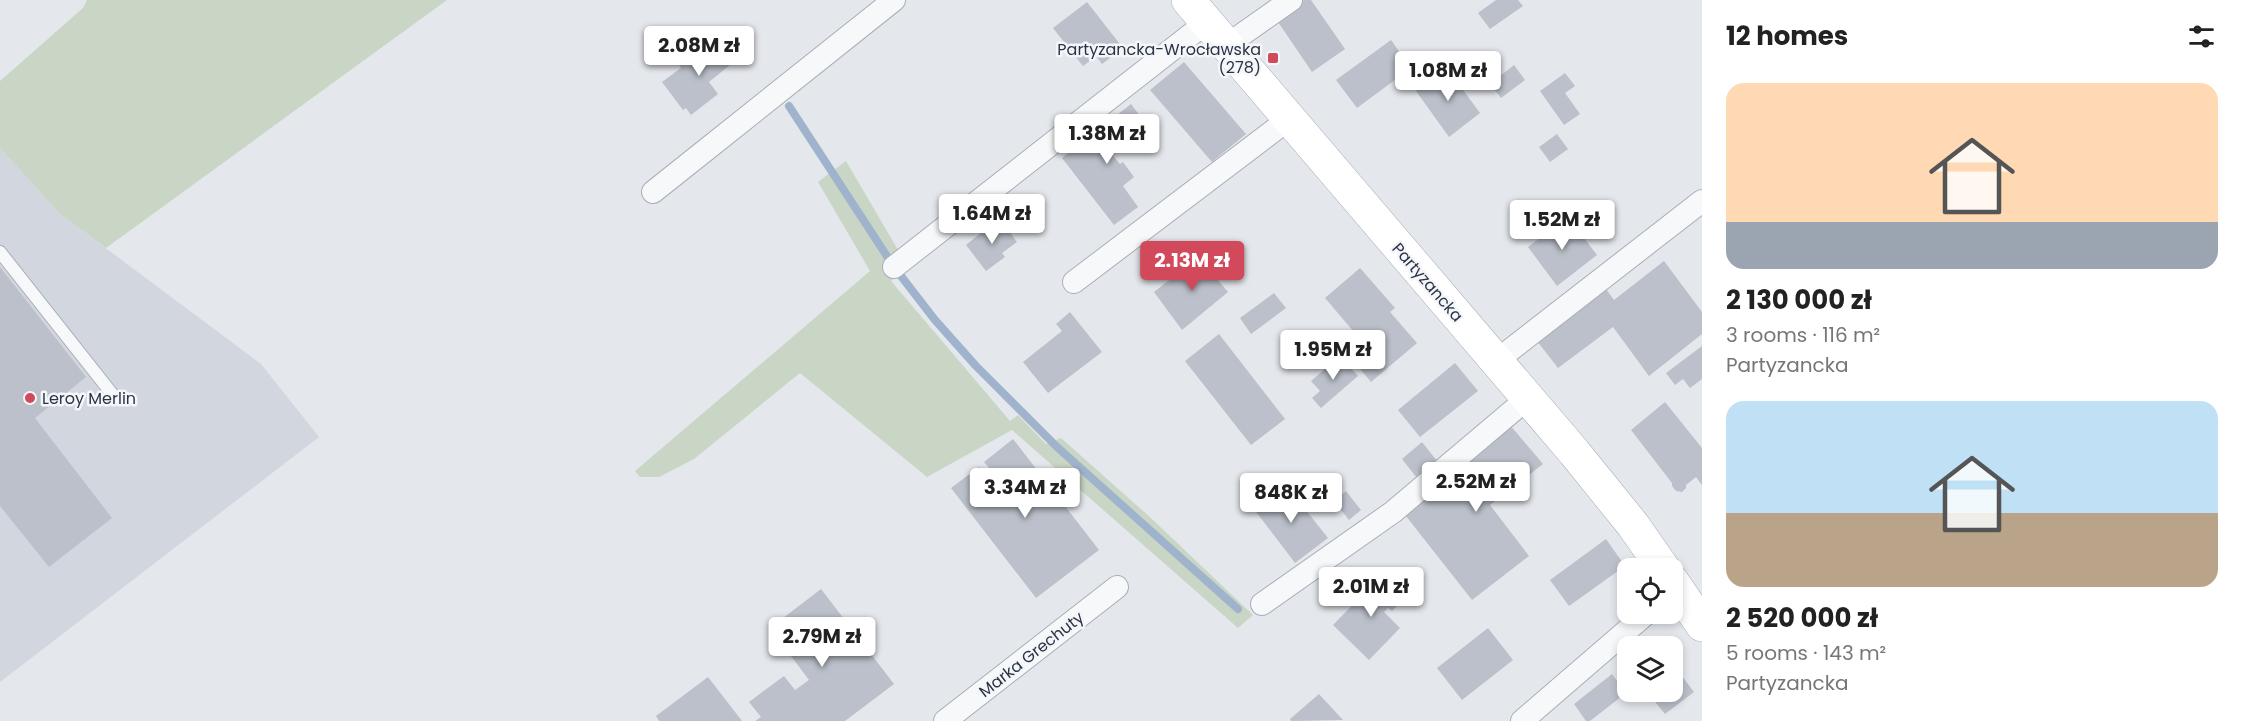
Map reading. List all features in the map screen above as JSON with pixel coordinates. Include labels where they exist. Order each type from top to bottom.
[{"type":"main road","name":"Partyzancka","points":[[1207,22],[1528,399],[1618,507],[1654,558]]},
{"type":"main road","name":"Partyzancka","points":[[1683,599],[1702,625]]},
{"type":"street","points":[[653,192],[894,0]]},
{"type":"street","points":[[894,267],[1207,22],[1291,0]]},
{"type":"street","points":[[1074,282],[1289,119]]},
{"type":"street","points":[[1496,361],[1702,201]]},
{"type":"street","points":[[1262,604],[1393,512],[1528,399]]},
{"type":"street","name":"Marka Grechuty","points":[[945,721],[1117,587]]},
{"type":"street","points":[[1522,721],[1634,624]]},
{"type":"lane","points":[[0,252],[113,395]]},
{"type":"shaded area","points":[[0,148],[60,214],[261,364],[319,437],[0,682]]},
{"type":"green space","points":[[87,0],[447,0],[106,248],[60,214],[0,148],[0,81],[83,8]]},
{"type":"green space","points":[[846,161],[908,267],[891,281],[1010,421],[1018,415],[1046,444],[1061,438],[1152,519],[1253,615],[1238,628],[1012,430],[927,477],[800,373],[694,459],[659,477],[640,477],[635,471],[870,271],[818,182]]},
{"type":"building","points":[[1304,0],[1311,0],[1345,49],[1312,72],[1276,19]]},
{"type":"building","points":[[1496,0],[1518,0],[1523,6],[1490,29],[1478,13]]},
{"type":"building","points":[[1087,2],[1123,48],[1102,64],[1096,56],[1083,66],[1053,28]]},
{"type":"building","points":[[719,38],[736,60],[709,82],[718,94],[691,115],[686,108],[683,110],[662,82],[681,68],[679,65],[690,56],[692,59]]},
{"type":"building","points":[[1391,40],[1411,68],[1357,108],[1336,80]]},
{"type":"building","points":[[1184,62],[1246,134],[1212,162],[1150,90]]},
{"type":"building","points":[[1514,65],[1525,80],[1501,98],[1490,84]]},
{"type":"building","points":[[1447,68],[1480,113],[1449,137],[1416,91]]},
{"type":"building","points":[[1565,73],[1575,86],[1565,93],[1580,114],[1564,125],[1540,91]]},
{"type":"building","points":[[1131,104],[1146,124],[1110,152],[1120,164],[1123,162],[1134,177],[1123,186],[1138,207],[1114,225],[1062,158]]},
{"type":"building","points":[[1557,134],[1568,149],[1550,162],[1539,147]]},
{"type":"building","points":[[1568,217],[1597,255],[1557,286],[1528,247]]},
{"type":"building","points":[[999,218],[1017,242],[1002,253],[1005,257],[986,271],[966,245]]},
{"type":"building","points":[[1200,256],[1211,271],[1221,265],[1226,272],[1218,280],[1228,292],[1182,330],[1154,292]]},
{"type":"building","points":[[1664,261],[1702,312],[1702,334],[1649,376],[1613,327],[1558,368],[1537,341],[1606,289],[1614,300]]},
{"type":"building","name":"Leroy Merlin","points":[[0,267],[86,377],[35,418],[112,518],[49,567],[0,506]]},
{"type":"building","points":[[1360,268],[1395,308],[1390,312],[1417,343],[1371,382],[1345,351],[1360,339],[1325,298]]},
{"type":"building","points":[[1274,293],[1286,308],[1251,334],[1240,318]]},
{"type":"building","points":[[1070,312],[1102,352],[1048,393],[1023,362],[1062,331],[1056,324]]},
{"type":"building","points":[[1219,334],[1285,419],[1251,445],[1185,361]]},
{"type":"building","points":[[1702,346],[1702,379],[1690,388],[1683,379],[1675,385],[1666,373]]},
{"type":"building","points":[[1340,356],[1358,376],[1321,408],[1312,398],[1320,391],[1311,381]]},
{"type":"building","points":[[1455,363],[1478,391],[1420,437],[1398,410]]},
{"type":"building","points":[[1665,402],[1702,448],[1702,485],[1696,477],[1686,485],[1682,492],[1676,491],[1631,430]]},
{"type":"building","points":[[1510,425],[1543,464],[1490,505],[1529,556],[1472,600],[1402,511]]},
{"type":"building","points":[[1013,439],[1099,550],[1036,598],[951,488],[979,467],[984,474],[990,469],[984,462]]},
{"type":"building","points":[[1422,442],[1441,466],[1420,482],[1402,459]]},
{"type":"building","points":[[1286,485],[1328,538],[1295,563],[1254,509]]},
{"type":"building","points":[[1346,491],[1361,510],[1349,520],[1334,501]]},
{"type":"building","points":[[1606,539],[1619,558],[1617,558],[1617,572],[1569,606],[1550,580]]},
{"type":"building","points":[[1384,576],[1406,597],[1392,611],[1388,608],[1384,612],[1400,628],[1369,660],[1333,625],[1373,584],[1375,585]]},
{"type":"building","points":[[821,589],[894,684],[845,721],[755,721],[761,717],[749,702],[784,676],[795,690],[809,680],[770,628]]},
{"type":"building","points":[[1488,628],[1513,660],[1462,700],[1437,668]]},
{"type":"building","points":[[1612,674],[1617,681],[1617,700],[1590,721],[1586,721],[1574,704]]},
{"type":"building","points":[[708,677],[742,721],[659,721],[656,716]]},
{"type":"building","points":[[1683,678],[1694,692],[1683,700]]},
{"type":"building","points":[[1319,694],[1343,720],[1291,721],[1290,719]]},
{"type":"building","points":[[1655,702],[1681,702],[1665,714]]},
{"type":"waterway","points":[[789,106],[894,267],[935,320],[976,366],[1057,447],[1238,609]]},
{"type":"place","name":"Partyzancka-Wrocławska (278)","points":[[1273,58]]},
{"type":"place","name":"Leroy Merlin","points":[[30,398]]}]
